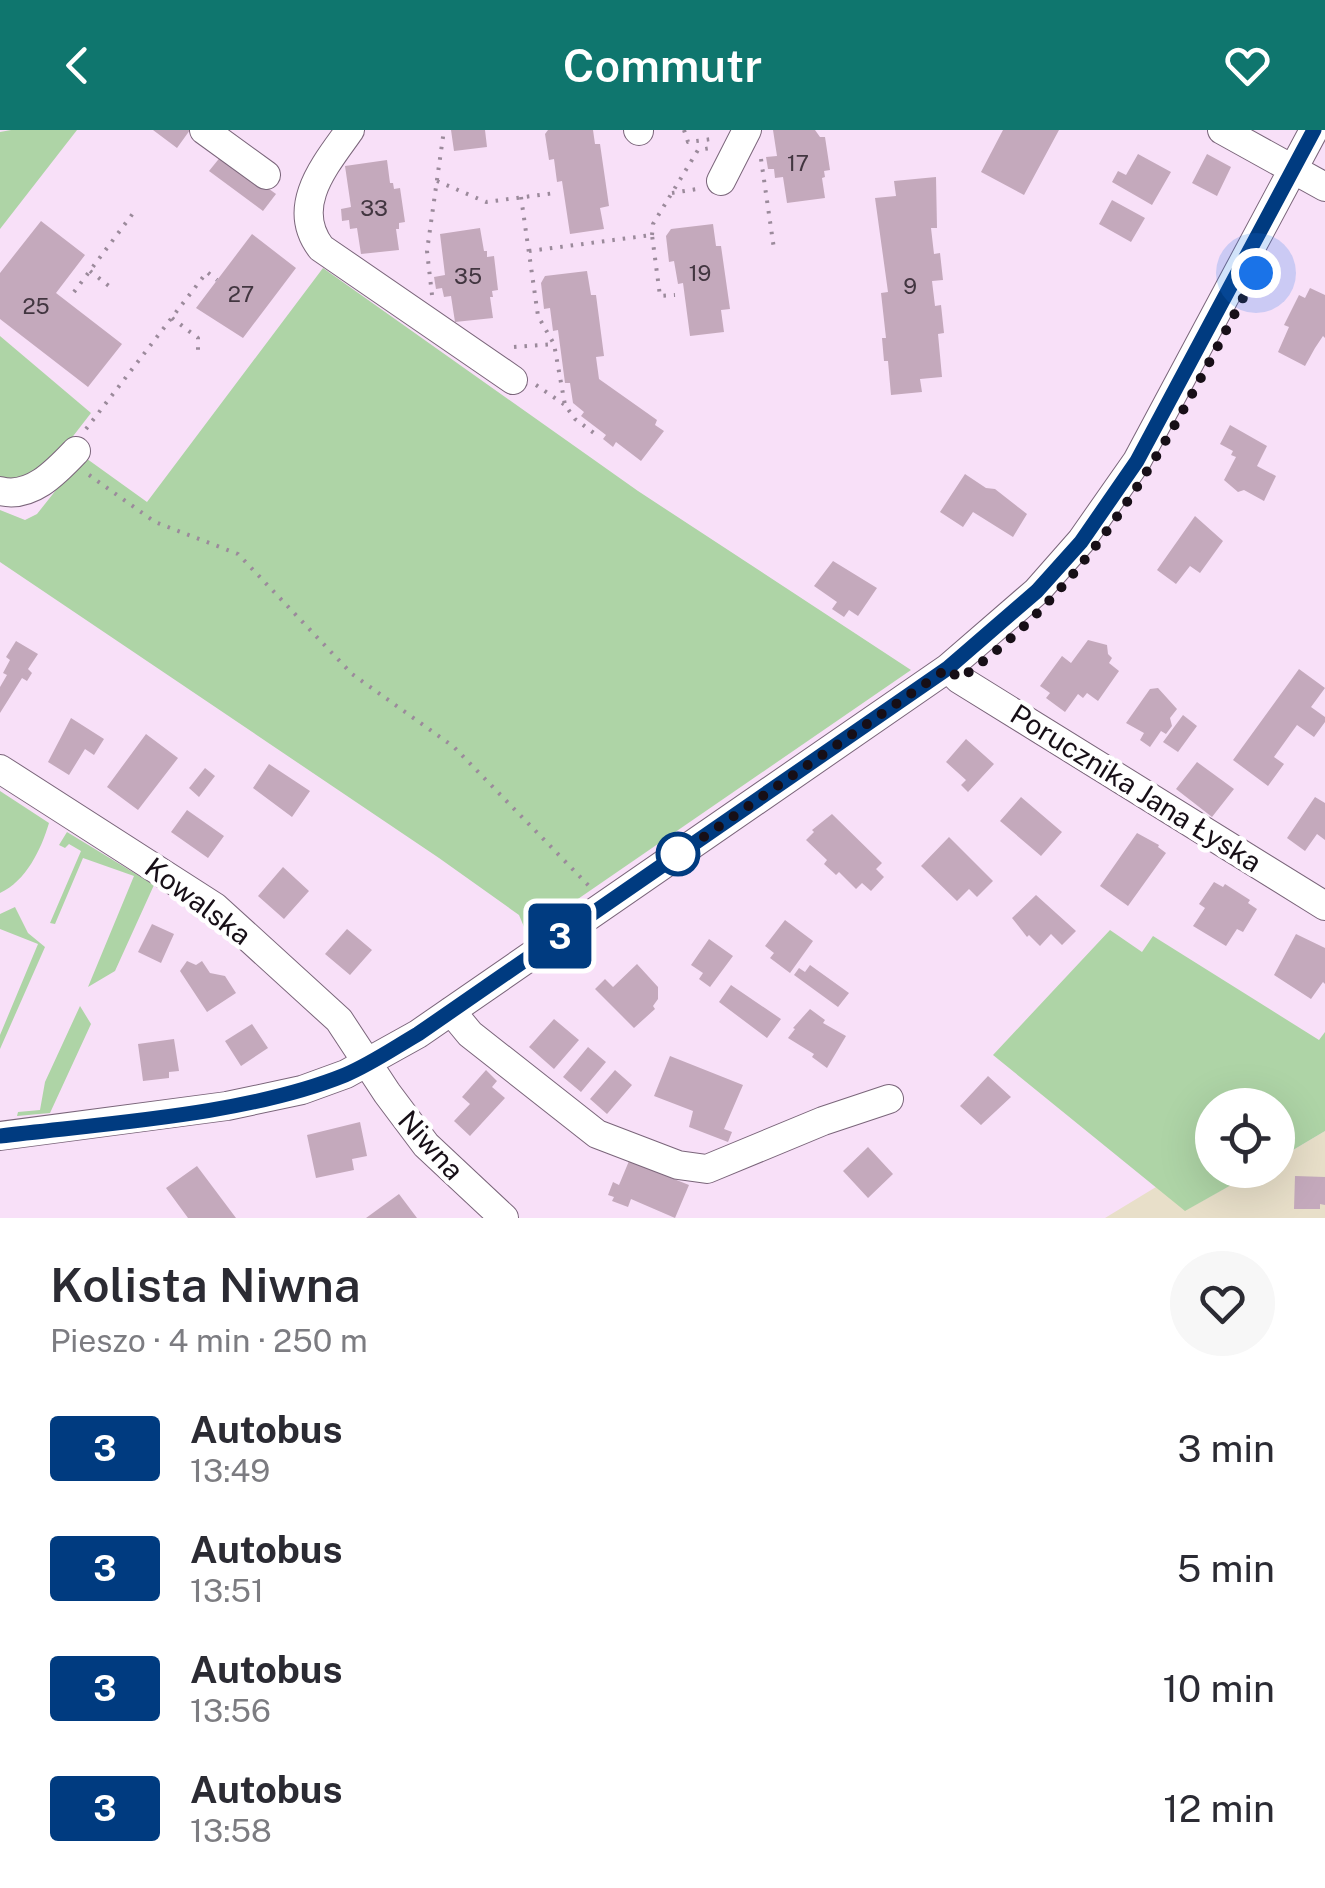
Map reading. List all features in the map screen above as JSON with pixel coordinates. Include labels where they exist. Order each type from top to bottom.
[{"type":"street","points":[[204,130],[266,175]]},
{"type":"street","points":[[350,130],[317,176],[309,200],[308,220],[321,248],[502,372]]},
{"type":"street","points":[[1222,130],[1325,187]]},
{"type":"street","points":[[0,1136],[227,1106],[302,1090],[368,1064],[451,1011],[948,668],[1037,591],[1081,542],[1114,496],[1152,434],[1314,130]]},
{"type":"street","points":[[720,181],[745,142]]},
{"type":"street","points":[[0,492],[12,494],[36,487],[72,455]]},
{"type":"street","name":"Porucznika Jana Łyska","points":[[948,668],[959,679],[1325,906]]},
{"type":"street","name":"Kowalska","points":[[0,769],[215,907],[339,1020],[368,1064]]},
{"type":"street","points":[[451,1011],[470,1034],[597,1134],[695,1169],[733,1160],[823,1121],[889,1099]]},
{"type":"street","name":"Niwna","points":[[368,1064],[426,1145],[504,1218]]},
{"type":"path","points":[[393,299],[433,295],[427,251],[444,130]]},
{"type":"path","points":[[684,130],[688,142],[732,136],[745,142]]},
{"type":"path","points":[[675,294],[660,296],[653,224],[698,150],[745,142]]},
{"type":"path","points":[[745,142],[774,249]]},
{"type":"path","points":[[436,181],[486,202],[555,193]]},
{"type":"path","points":[[672,193],[692,190]]},
{"type":"path","points":[[522,197],[538,316],[554,344],[565,405]]},
{"type":"path","points":[[74,292],[134,212]]},
{"type":"path","points":[[529,251],[652,235]]},
{"type":"path","points":[[90,271],[109,286]]},
{"type":"path","points":[[217,280],[207,272],[80,438],[72,455],[155,522],[238,554],[352,674],[454,747],[607,904]]},
{"type":"path","points":[[172,318],[198,338],[198,350]]},
{"type":"path","points":[[554,344],[509,348],[502,372],[534,384],[565,405],[598,436]]},
{"type":"shaded area","points":[[1325,1131],[1325,1218],[1105,1218],[1156,1187],[1186,1210],[1226,1188],[1295,1188],[1295,1149]]},
{"type":"green space","points":[[77,130],[0,229],[0,132]]},
{"type":"green space","points":[[323,268],[638,491],[911,670],[527,934],[519,915],[439,858],[0,562],[0,510],[25,520],[37,514],[83,456],[147,502]]},
{"type":"green space","points":[[0,336],[91,413],[28,483],[0,484]]},
{"type":"green space","points":[[0,791],[49,823],[31,864],[18,881],[0,893]]},
{"type":"green space","points":[[67,832],[154,885],[115,971],[88,987],[134,876],[83,858],[55,924],[50,923],[81,851],[69,844],[65,848],[59,845]]},
{"type":"green space","points":[[15,907],[28,933],[45,947],[0,1049],[0,1035],[38,944],[0,929],[0,914]]},
{"type":"green space","points":[[1110,930],[1142,952],[1153,936],[1319,1040],[1325,1032],[1325,1131],[1295,1149],[1295,1088],[1195,1088],[1195,1188],[1226,1188],[1185,1211],[993,1055]]},
{"type":"green space","points":[[80,1006],[91,1024],[50,1113],[17,1116],[18,1112],[40,1110],[45,1082]]},
{"type":"building","points":[[153,130],[190,130],[177,148]]},
{"type":"building","points":[[451,130],[485,130],[487,147],[454,151]]},
{"type":"building","points":[[548,130],[593,130],[595,144],[600,144],[609,206],[600,208],[604,229],[570,234],[562,181],[557,182],[554,159],[549,160],[545,134]]},
{"type":"building","points":[[773,130],[815,130],[825,137],[830,170],[824,171],[822,178],[825,198],[787,203],[783,177],[775,178],[774,169],[768,169],[766,157],[777,156]]},
{"type":"building","points":[[1003,130],[1059,130],[1024,195],[981,172]]},
{"type":"building","points":[[1138,154],[1171,172],[1152,205],[1112,182],[1118,171],[1126,175]]},
{"type":"building","points":[[1207,154],[1231,167],[1217,196],[1192,183]]},
{"type":"building","points":[[222,155],[276,194],[263,211],[209,171]]},
{"type":"building","points":[[387,160],[390,183],[394,189],[400,188],[405,222],[396,229],[399,250],[361,254],[357,228],[350,229],[349,220],[342,221],[341,209],[351,207],[345,166]]},
{"type":"building","points":[[936,177],[937,228],[931,228],[934,254],[940,253],[943,280],[932,281],[935,306],[941,305],[944,333],[938,334],[942,377],[920,379],[922,392],[891,395],[882,338],[886,338],[881,293],[888,292],[875,198],[896,196],[894,181]]},
{"type":"building","points":[[1112,200],[1145,218],[1131,242],[1099,224]]},
{"type":"building","points":[[41,221],[85,255],[56,293],[122,344],[88,387],[0,319],[0,273]]},
{"type":"building","points":[[713,224],[716,246],[721,246],[730,309],[721,310],[724,332],[690,336],[683,283],[678,284],[674,261],[669,262],[666,236],[671,229]]},
{"type":"building","points":[[480,228],[487,257],[494,256],[498,290],[492,291],[490,297],[493,318],[455,322],[451,296],[444,297],[442,288],[436,289],[434,277],[445,275],[440,234]]},
{"type":"building","points":[[252,234],[296,268],[243,338],[196,308]]},
{"type":"building","points":[[587,271],[591,295],[596,295],[604,356],[596,357],[599,379],[657,420],[655,425],[664,431],[641,461],[616,442],[613,447],[603,439],[606,435],[581,416],[584,412],[573,403],[570,383],[565,383],[558,330],[553,331],[550,308],[544,309],[541,283],[545,276]]},
{"type":"building","points":[[1310,288],[1325,295],[1325,338],[1305,366],[1278,352],[1289,327],[1284,325],[1299,295],[1305,298]]},
{"type":"building","points":[[1230,425],[1267,446],[1257,466],[1276,476],[1264,501],[1244,490],[1238,492],[1224,480],[1236,457],[1220,444]]},
{"type":"building","points":[[965,474],[986,488],[995,489],[1027,514],[1013,537],[973,512],[963,527],[940,512]]},
{"type":"building","points":[[1195,516],[1223,541],[1200,573],[1190,566],[1176,584],[1157,570]]},
{"type":"building","points":[[833,561],[877,588],[858,616],[849,610],[844,617],[832,609],[837,602],[814,586]]},
{"type":"building","points":[[1088,640],[1107,645],[1112,658],[1109,663],[1119,671],[1098,701],[1087,693],[1083,698],[1078,694],[1065,712],[1046,698],[1050,693],[1040,686],[1062,656],[1071,663]]},
{"type":"building","points":[[16,641],[38,654],[28,669],[32,673],[27,681],[22,678],[0,713],[0,687],[10,660],[6,657]]},
{"type":"building","points":[[1299,669],[1325,688],[1311,707],[1325,717],[1325,722],[1314,737],[1297,725],[1274,757],[1284,764],[1268,786],[1233,760]]},
{"type":"building","points":[[1158,688],[1177,709],[1170,718],[1172,726],[1166,734],[1161,731],[1150,747],[1140,740],[1144,733],[1126,723],[1150,689]]},
{"type":"building","points":[[1183,715],[1197,726],[1178,752],[1163,742]]},
{"type":"building","points":[[71,718],[104,739],[94,755],[85,749],[69,775],[48,762]]},
{"type":"building","points":[[146,734],[178,758],[138,810],[107,787]]},
{"type":"building","points":[[966,739],[994,764],[968,792],[961,785],[966,780],[946,762]]},
{"type":"building","points":[[1197,762],[1234,789],[1212,817],[1176,789]]},
{"type":"building","points":[[269,764],[310,791],[292,817],[253,788]]},
{"type":"building","points":[[205,768],[215,776],[199,797],[189,788]]},
{"type":"building","points":[[1021,797],[1062,832],[1041,856],[1000,821]]},
{"type":"building","points":[[1315,797],[1325,803],[1325,840],[1317,834],[1305,851],[1287,838]]},
{"type":"building","points":[[187,810],[224,836],[208,858],[171,832]]},
{"type":"building","points":[[832,814],[882,863],[876,869],[884,877],[871,891],[862,883],[856,889],[839,872],[836,875],[806,840]]},
{"type":"building","points":[[1137,833],[1166,853],[1128,906],[1100,886]]},
{"type":"building","points":[[949,837],[993,881],[977,897],[969,889],[957,901],[921,866]]},
{"type":"building","points":[[283,867],[309,891],[284,919],[258,896]]},
{"type":"building","points":[[1214,882],[1223,887],[1225,884],[1257,909],[1243,932],[1237,929],[1226,946],[1193,926],[1205,908],[1199,904]]},
{"type":"building","points":[[1036,895],[1076,931],[1062,945],[1051,934],[1040,946],[1012,918]]},
{"type":"building","points":[[785,920],[813,941],[790,973],[770,958],[774,953],[765,946]]},
{"type":"building","points":[[152,924],[174,934],[161,963],[138,952]]},
{"type":"building","points":[[347,929],[372,950],[350,975],[325,954]]},
{"type":"building","points":[[1296,934],[1325,948],[1325,984],[1311,999],[1274,975]]},
{"type":"building","points":[[709,939],[733,956],[710,987],[699,979],[703,973],[691,965]]},
{"type":"building","points":[[187,961],[196,965],[202,961],[210,973],[225,976],[236,993],[207,1012],[180,971]]},
{"type":"building","points":[[637,964],[658,987],[658,999],[655,1009],[634,1028],[595,989],[605,979],[613,987]]},
{"type":"building","points":[[810,965],[849,993],[838,1007],[794,975],[799,968],[805,972]]},
{"type":"building","points":[[731,985],[781,1019],[767,1038],[719,1002]]},
{"type":"building","points":[[810,1009],[825,1020],[823,1023],[846,1036],[827,1068],[812,1057],[814,1054],[788,1038]]},
{"type":"building","points":[[554,1019],[579,1040],[554,1069],[529,1047]]},
{"type":"building","points":[[252,1024],[268,1048],[241,1066],[225,1041]]},
{"type":"building","points":[[174,1039],[179,1071],[169,1072],[169,1078],[143,1081],[138,1044]]},
{"type":"building","points":[[588,1047],[606,1062],[581,1092],[563,1077]]},
{"type":"building","points":[[670,1056],[743,1085],[724,1129],[732,1132],[728,1142],[689,1127],[693,1111],[654,1096]]},
{"type":"building","points":[[486,1070],[497,1081],[492,1087],[505,1098],[470,1136],[454,1121],[470,1104],[462,1097]]},
{"type":"building","points":[[615,1070],[632,1085],[607,1114],[590,1099]]},
{"type":"building","points":[[988,1076],[1011,1097],[981,1125],[960,1106]]},
{"type":"building","points":[[360,1122],[367,1156],[352,1159],[354,1170],[316,1178],[307,1135]]},
{"type":"building","points":[[868,1147],[893,1174],[868,1198],[843,1171]]},
{"type":"building","points":[[629,1161],[689,1185],[675,1218],[631,1199],[628,1207],[612,1201],[614,1197],[608,1195],[613,1182],[619,1185]]},
{"type":"building","points":[[197,1166],[236,1218],[188,1218],[166,1188]]},
{"type":"building","points":[[1295,1176],[1325,1177],[1325,1205],[1320,1204],[1320,1209],[1294,1209]]},
{"type":"building","points":[[399,1194],[417,1218],[366,1218]]},
{"type":"bus line","name":"3","points":[[0,1136],[227,1106],[302,1090],[368,1064],[418,1034],[948,668],[1037,591],[1081,542],[1122,484],[1314,130]]},
{"type":"route","points":[[678,854],[669,861],[948,668],[959,679],[1038,612],[1086,560],[1140,486],[1256,273]]}]
